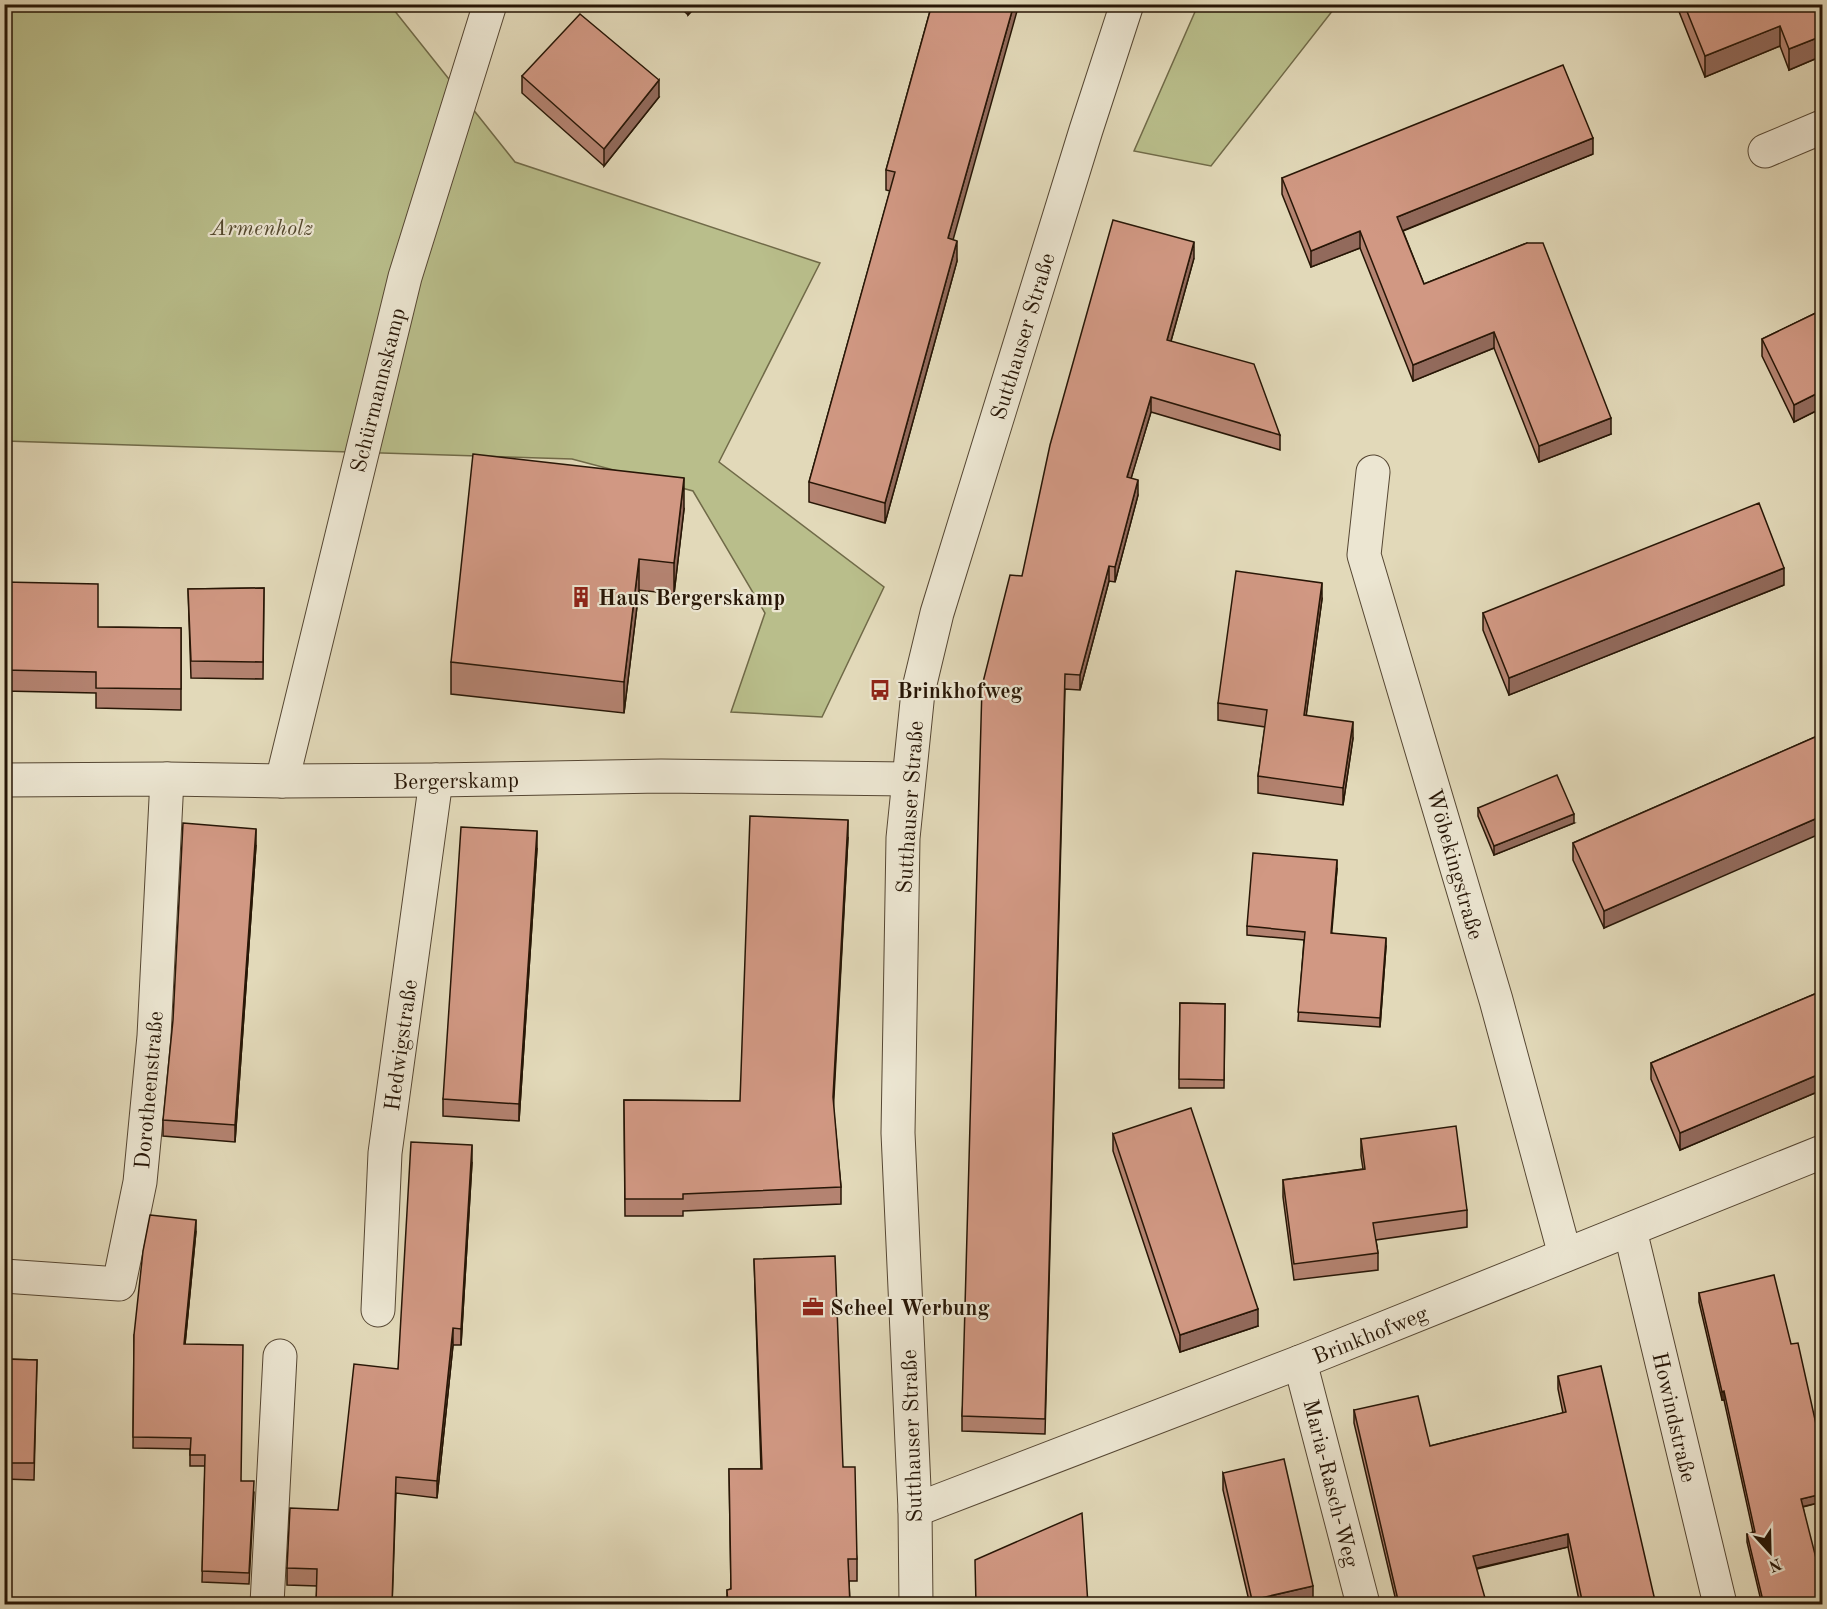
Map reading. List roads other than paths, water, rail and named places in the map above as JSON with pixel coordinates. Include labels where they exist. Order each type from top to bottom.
[{"type":"street","name":"Schürmannskamp","points":[[282,781],[405,277],[490,4]]},
{"type":"street","name":"Sutthauser Straße","points":[[916,1605],[915,1510],[898,1133],[903,838],[918,692],[937,613],[1127,4]]},
{"type":"street","points":[[1765,151],[1822,127]]},
{"type":"street","name":"Wöbekingstraße","points":[[1373,472],[1364,555],[1496,1000],[1564,1255]]},
{"type":"street","name":"Bergerskamp","points":[[4,780],[282,781],[661,776],[908,779]]},
{"type":"street","name":"Dorotheenstraße","points":[[4,1276],[119,1284],[140,1182],[152,1058],[167,779]]},
{"type":"street","name":"Hedwigstraße","points":[[378,1310],[385,1153],[436,780]]},
{"type":"street","name":"Brinkhofweg","points":[[915,1510],[1300,1362],[1822,1152]]},
{"type":"street","name":"Howindstraße","points":[[1630,1230],[1720,1605]]},
{"type":"street","points":[[267,1605],[280,1356]]},
{"type":"street","name":"Maria-Rasch-Weg","points":[[1300,1362],[1363,1605]]},
{"type":"place","name":"Haus Bergerskamp","points":[[581,597]]},
{"type":"place","name":"Brinkhofweg","points":[[880,690]]},
{"type":"place","name":"Scheel Werbung","points":[[813,1307]]},
{"type":"park label","name":"Armenholz","points":[[262,227]]}]
